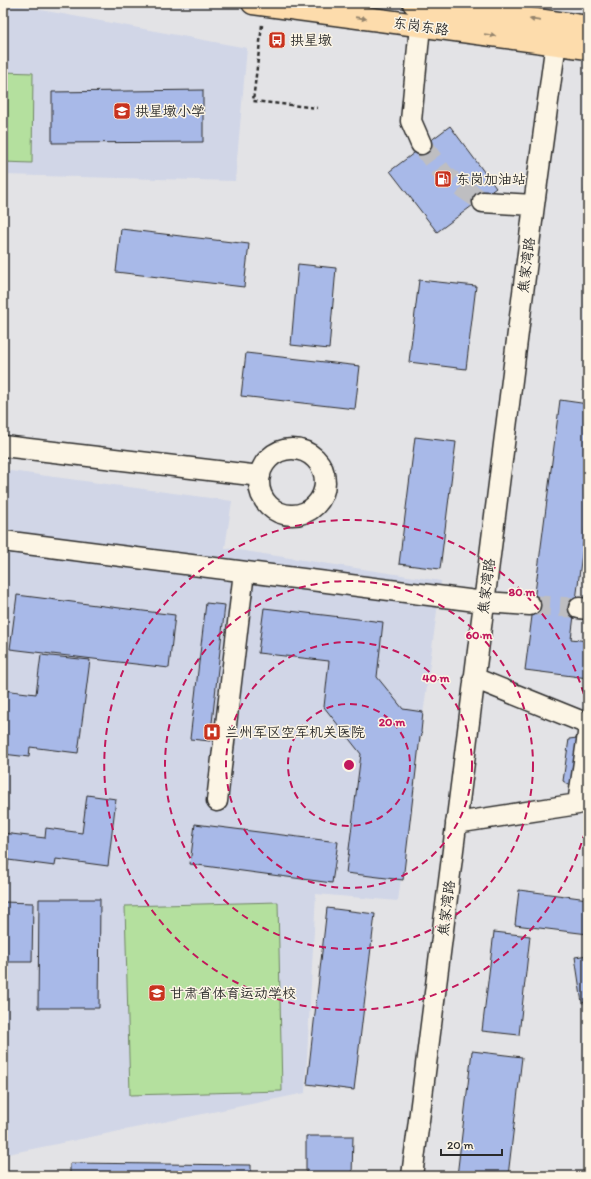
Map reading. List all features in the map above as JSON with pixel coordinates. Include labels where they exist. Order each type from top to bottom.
[{"type":"main road","name":"东岗东路","points":[[414,3],[508,9],[558,23],[588,27]]},
{"type":"main road","name":"东岗东路","points":[[259,4],[588,48]]},
{"type":"street","name":"焦家湾路","points":[[412,1176],[558,23]]},
{"type":"street","points":[[420,26],[411,121],[421,144]]},
{"type":"street","points":[[483,202],[534,205]]},
{"type":"street","points":[[3,446],[260,476]]},
{"type":"street","points":[[3,541],[484,602],[530,605]]},
{"type":"street","points":[[217,801],[244,572]]},
{"type":"street","points":[[474,678],[588,724]]},
{"type":"street","points":[[456,823],[578,804],[588,734]]},
{"type":"path","points":[[259,4],[253,101],[318,108]]},
{"type":"shaded area","name":"拱星墩小学","points":[[3,3],[247,48],[235,181],[3,175]]},
{"type":"shaded area","name":"兰州军区空军机关医院","points":[[3,470],[232,501],[225,548],[441,581],[398,901],[316,894],[305,1093],[3,1155]]},
{"type":"green space","points":[[3,72],[33,73],[32,163],[3,162]]},
{"type":"green space","points":[[278,902],[282,1091],[130,1095],[125,906]]},
{"type":"building","points":[[203,90],[203,142],[52,143],[52,92]]},
{"type":"building","name":"东岗加油站","points":[[450,126],[496,188],[437,232],[390,171]]},
{"type":"building","points":[[588,165],[588,192],[585,191]]},
{"type":"building","points":[[121,229],[249,244],[244,287],[116,272]]},
{"type":"building","points":[[298,264],[336,268],[329,349],[291,345]]},
{"type":"building","points":[[419,280],[476,286],[466,369],[409,362]]},
{"type":"building","points":[[246,353],[360,366],[355,409],[241,396]]},
{"type":"building","points":[[560,400],[588,404],[588,507],[571,639],[588,641],[588,678],[525,670]]},
{"type":"building","points":[[415,437],[456,442],[440,569],[399,564]]},
{"type":"building","points":[[17,595],[175,615],[169,668],[10,649]]},
{"type":"building","points":[[206,603],[225,605],[210,741],[190,739]]},
{"type":"building","points":[[264,608],[383,622],[377,677],[403,709],[423,712],[422,735],[420,737],[403,880],[346,873],[361,754],[324,707],[329,661],[258,653]]},
{"type":"building","points":[[41,655],[90,660],[78,753],[30,747],[29,757],[3,754],[3,690],[36,694]]},
{"type":"building","points":[[577,738],[588,742],[588,783],[569,785],[563,781],[569,739]]},
{"type":"building","points":[[87,795],[116,799],[108,866],[56,859],[55,866],[8,860],[8,866],[3,866],[3,833],[45,838],[46,828],[82,833]]},
{"type":"building","points":[[195,824],[338,842],[332,883],[190,864]]},
{"type":"building","points":[[519,890],[588,899],[588,934],[515,925]]},
{"type":"building","points":[[39,899],[100,899],[99,1008],[38,1008]]},
{"type":"building","points":[[3,902],[33,903],[32,962],[3,962]]},
{"type":"building","points":[[327,908],[375,914],[354,1090],[307,1084]]},
{"type":"building","points":[[494,932],[530,936],[519,1035],[482,1031]]},
{"type":"building","points":[[588,955],[588,1002],[582,1003],[575,957]]},
{"type":"building","points":[[472,1051],[522,1057],[508,1176],[457,1176]]},
{"type":"building","points":[[306,1136],[353,1136],[352,1176],[306,1176]]},
{"type":"building","points":[[70,1163],[251,1165],[251,1176],[70,1176]]},
{"type":"tunnel","points":[[421,144],[444,175],[483,202]]},
{"type":"tunnel","points":[[530,605],[579,608]]},
{"type":"place","name":"拱星墩","points":[[277,40]]},
{"type":"place","name":"拱星墩小学","points":[[122,111]]},
{"type":"place","name":"东岗加油站","points":[[443,179]]},
{"type":"place","name":"兰州军区空军机关医院","points":[[212,732]]},
{"type":"place","name":"甘肃省体育运动学校","points":[[157,993]]}]
